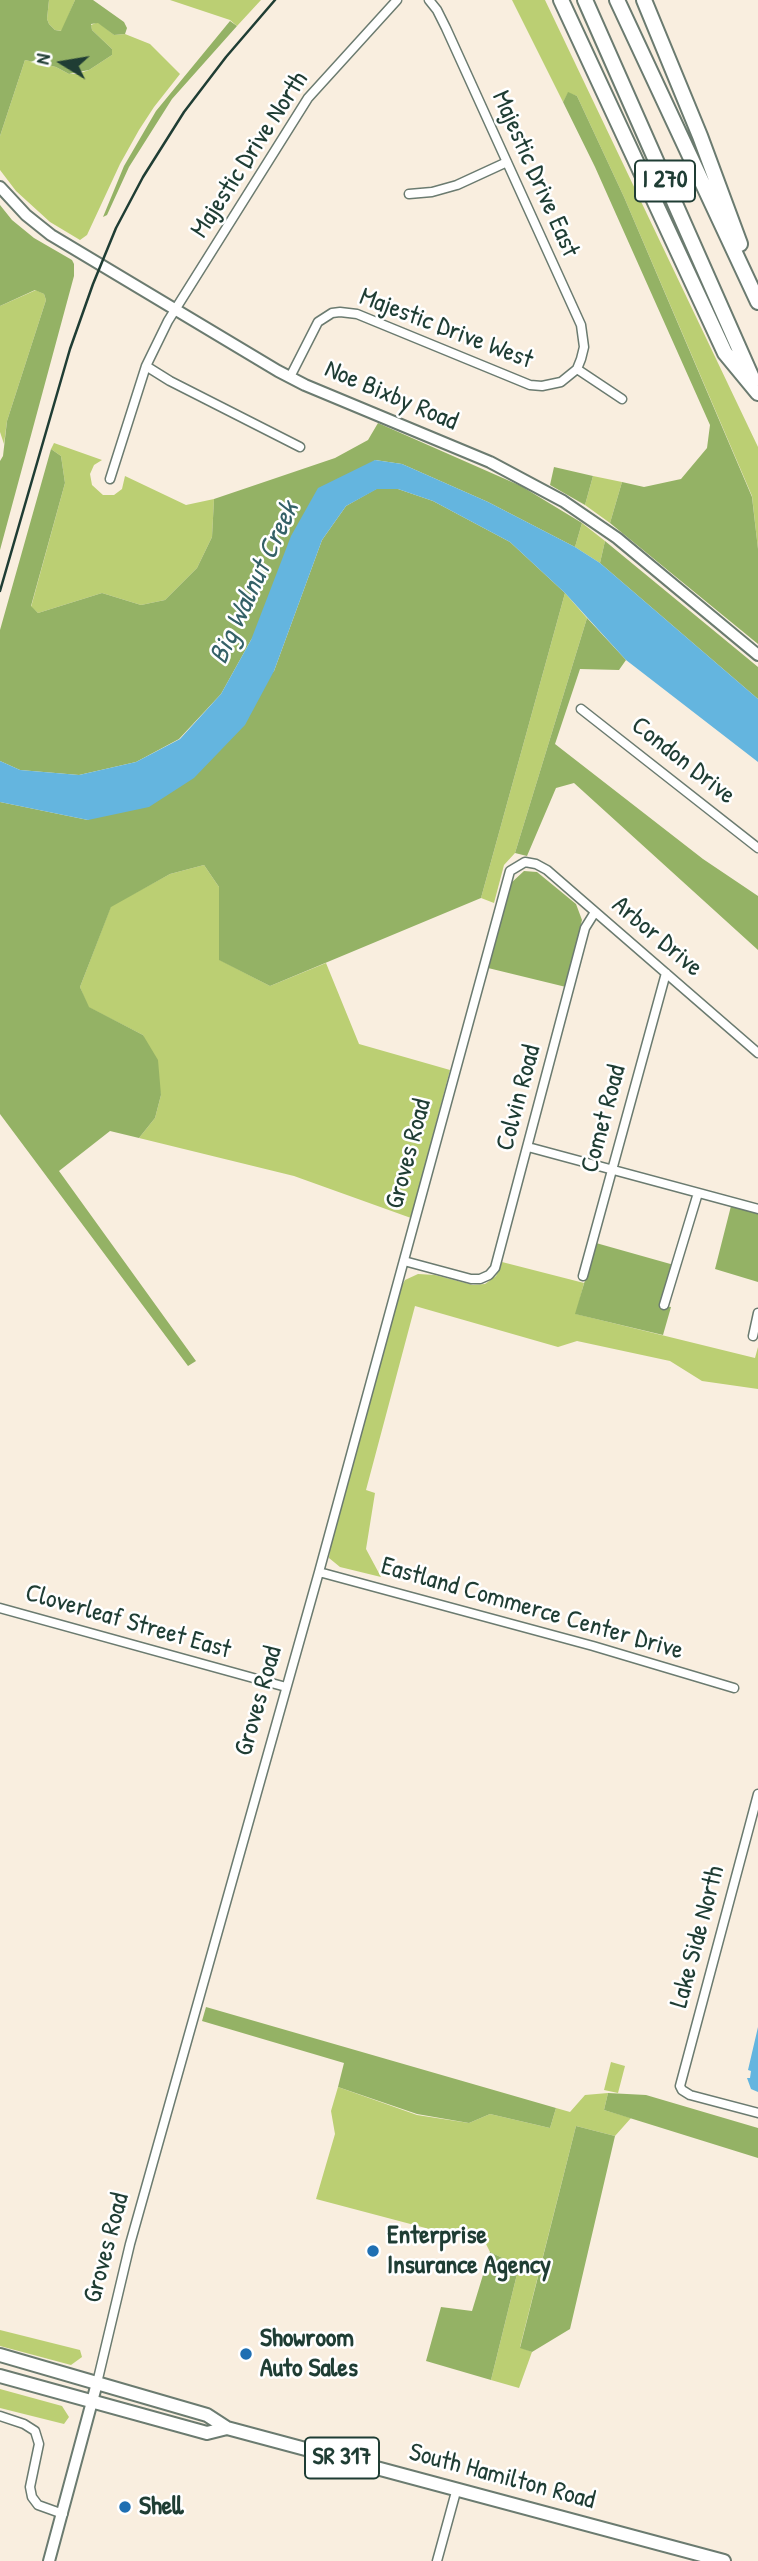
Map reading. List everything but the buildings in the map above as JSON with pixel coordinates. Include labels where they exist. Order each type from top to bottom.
[{"type":"highway","points":[[561,0],[725,354],[758,392]]},
{"type":"highway","name":"I 270","points":[[585,0],[758,392]]},
{"type":"highway","name":"I 270","points":[[617,0],[758,302]]},
{"type":"highway","points":[[644,0],[700,136],[758,291]]},
{"type":"main road","name":"South Hamilton Road","points":[[0,2355],[207,2415],[227,2428],[724,2561]]},
{"type":"main road","name":"South Hamilton Road","points":[[0,2376],[207,2433],[227,2428]]},
{"type":"street","name":"Majestic Drive North","points":[[110,479],[146,366],[175,310],[308,98],[397,0]]},
{"type":"street","name":"Majestic Drive East","points":[[429,0],[446,28],[581,325],[584,347],[577,369]]},
{"type":"street","points":[[409,194],[457,186],[507,162]]},
{"type":"street","name":"Noe Bixby Road","points":[[0,187],[26,215],[51,235],[289,377],[490,462],[563,501],[617,538],[758,655]]},
{"type":"street","name":"Majestic Drive West","points":[[289,377],[318,322],[332,313],[341,312],[357,314],[530,385],[542,386],[561,382],[577,369]]},
{"type":"street","points":[[146,366],[170,381],[300,447]]},
{"type":"street","points":[[577,369],[622,399]]},
{"type":"street","name":"Condon Drive","points":[[581,709],[758,848]]},
{"type":"street","name":"Arbor Drive","points":[[525,862],[537,864],[547,870],[758,1053]]},
{"type":"street","name":"Groves Road","points":[[49,2561],[97,2383],[127,2255],[319,1572],[507,876],[515,866],[525,862]]},
{"type":"street","name":"Colvin Road","points":[[404,1261],[471,1279],[489,1275],[495,1268],[584,928],[595,912]]},
{"type":"street","name":"Comet Road","points":[[583,1276],[666,973]]},
{"type":"street","points":[[528,1147],[758,1209]]},
{"type":"street","points":[[664,1305],[698,1193]]},
{"type":"street","points":[[753,1336],[758,1313]]},
{"type":"street","name":"Eastland Commerce Center Drive","points":[[319,1572],[593,1646],[734,1688]]},
{"type":"street","name":"Cloverleaf Street East","points":[[0,1608],[286,1687]]},
{"type":"street","name":"Lake Side North","points":[[758,1794],[681,2081],[682,2091],[758,2113]]},
{"type":"street","points":[[0,2416],[24,2424],[35,2431],[38,2453],[30,2487],[32,2497],[38,2505],[62,2514]]},
{"type":"street","points":[[437,2561],[457,2488]]},
{"type":"green space","points":[[0,0],[49,0],[47,19],[55,30],[61,31],[75,0],[93,0],[124,22],[127,28],[125,34],[114,35],[98,23],[91,24],[92,30],[112,49],[112,55],[89,70],[69,74],[56,67],[25,60],[0,136]]},
{"type":"green space","points":[[49,0],[75,0],[62,31],[55,30],[49,24]]},
{"type":"green space","points":[[170,0],[261,0],[237,26],[230,20]]},
{"type":"green space","points":[[512,0],[545,0],[758,447],[758,549],[752,496],[624,197],[577,96],[568,93],[563,102]]},
{"type":"green space","points":[[230,21],[237,26],[172,99],[129,167],[107,215],[103,217],[124,166],[156,111]]},
{"type":"green space","points":[[98,22],[114,35],[125,34],[150,44],[180,74],[139,130],[87,235],[80,240],[50,222],[16,191],[0,170],[0,136],[25,60],[77,74],[89,70],[112,55],[112,49],[92,30],[91,25]]},
{"type":"green space","points":[[568,92],[577,96],[624,197],[752,497],[758,549],[758,644],[610,523],[622,482],[644,487],[681,479],[707,448],[710,425],[595,167],[563,102]]},
{"type":"green space","points":[[0,205],[12,220],[34,238],[72,260],[74,276],[0,550],[0,461],[7,421],[46,300],[44,294],[35,290],[0,306]]},
{"type":"green space","points":[[36,290],[44,294],[46,300],[7,421],[4,444],[0,432],[0,306]]},
{"type":"green space","points":[[378,423],[521,486],[582,523],[575,547],[488,502],[402,464],[375,460],[251,640],[221,694],[179,739],[136,762],[79,775],[20,770],[0,761],[0,630],[51,449],[61,456],[65,483],[31,606],[38,613],[102,593],[141,605],[165,600],[197,568],[212,537],[214,499],[335,458],[368,440]]},
{"type":"green space","points":[[54,443],[102,460],[94,465],[90,474],[92,485],[103,495],[114,495],[122,489],[125,476],[186,505],[214,499],[212,537],[197,568],[165,600],[141,605],[102,593],[38,613],[31,607],[65,483],[61,456],[51,449]]},
{"type":"green space","points":[[554,467],[593,476],[585,505],[550,485]]},
{"type":"green space","points":[[593,476],[622,482],[610,523],[585,505]]},
{"type":"green space","points":[[376,489],[398,489],[433,501],[510,542],[565,593],[481,898],[270,986],[219,960],[219,887],[204,865],[170,874],[111,907],[80,987],[89,1007],[143,1035],[158,1060],[161,1095],[155,1118],[139,1138],[110,1131],[59,1171],[196,1361],[188,1366],[0,1114],[0,802],[88,820],[274,671],[322,540],[346,506]]},
{"type":"green space","points":[[582,523],[605,541],[600,563],[575,547]]},
{"type":"green space","points":[[605,541],[758,667],[758,699],[600,563]]},
{"type":"green space","points":[[565,593],[587,618],[515,853],[504,865],[494,903],[481,898]]},
{"type":"green space","points":[[587,618],[626,660],[619,670],[580,669],[555,744],[703,859],[758,896],[758,950],[574,783],[556,788],[527,856],[515,853]]},
{"type":"green space","points":[[204,865],[219,887],[220,960],[270,986],[326,963],[359,1044],[450,1070],[411,1218],[294,1176],[139,1138],[155,1118],[161,1095],[143,1035],[88,1007],[80,987],[111,906],[170,874]]},
{"type":"green space","points":[[524,871],[537,872],[576,904],[582,920],[566,987],[488,968],[511,883]]},
{"type":"green space","points":[[731,1206],[758,1212],[758,1282],[715,1269]]},
{"type":"green space","points":[[596,1243],[674,1265],[663,1306],[671,1307],[663,1335],[575,1314]]},
{"type":"green space","points":[[502,1262],[584,1283],[576,1314],[755,1358],[758,1347],[758,1389],[702,1381],[670,1361],[577,1341],[558,1347],[415,1306],[366,1490],[375,1493],[366,1549],[381,1577],[340,1567],[329,1558],[330,1548],[400,1289],[405,1280],[418,1274],[435,1275],[473,1285],[485,1284],[496,1276]]},
{"type":"green space","points":[[206,2007],[556,2108],[550,2128],[490,2114],[469,2123],[417,2114],[338,2087],[344,2063],[202,2021]]},
{"type":"green space","points":[[611,2062],[625,2066],[618,2093],[604,2090]]},
{"type":"green space","points":[[338,2087],[417,2115],[469,2123],[490,2114],[550,2128],[556,2108],[570,2112],[585,2095],[608,2093],[604,2110],[631,2118],[615,2136],[576,2126],[520,2347],[532,2352],[519,2388],[491,2380],[519,2266],[490,2252],[486,2244],[316,2199],[335,2134],[331,2111]]},
{"type":"green space","points":[[608,2093],[646,2095],[758,2128],[758,2158],[604,2110]]},
{"type":"green space","points":[[576,2126],[615,2136],[570,2329],[532,2352],[520,2348]]},
{"type":"green space","points":[[490,2252],[519,2266],[491,2380],[426,2361],[441,2307],[472,2311]]},
{"type":"green space","points":[[0,2330],[80,2350],[82,2357],[71,2365],[0,2346]]},
{"type":"green space","points":[[0,2389],[62,2406],[69,2417],[64,2424],[0,2408]]},
{"type":"water","points":[[375,460],[402,464],[488,502],[600,563],[758,699],[758,762],[626,660],[565,593],[510,542],[433,501],[398,489],[377,489],[346,506],[322,540],[274,671],[245,725],[194,778],[149,807],[88,820],[0,802],[0,761],[20,770],[79,775],[136,762],[180,739],[221,694],[251,640],[291,536],[318,488]]},
{"type":"water","points":[[758,2027],[758,2092],[751,2089],[747,2078],[750,2078],[751,2071],[748,2070]]},
{"type":"railway","points":[[0,591],[70,349],[116,228],[143,177],[184,112],[275,0]]},
{"type":"place","name":"Enterprise Insurance Agency","points":[[373,2251]]},
{"type":"place","name":"Showroom Auto Sales","points":[[246,2354]]},
{"type":"place","name":"Shell","points":[[125,2507]]},
{"type":"water label","name":"Big Walnut Creek","points":[[255,583]]}]
